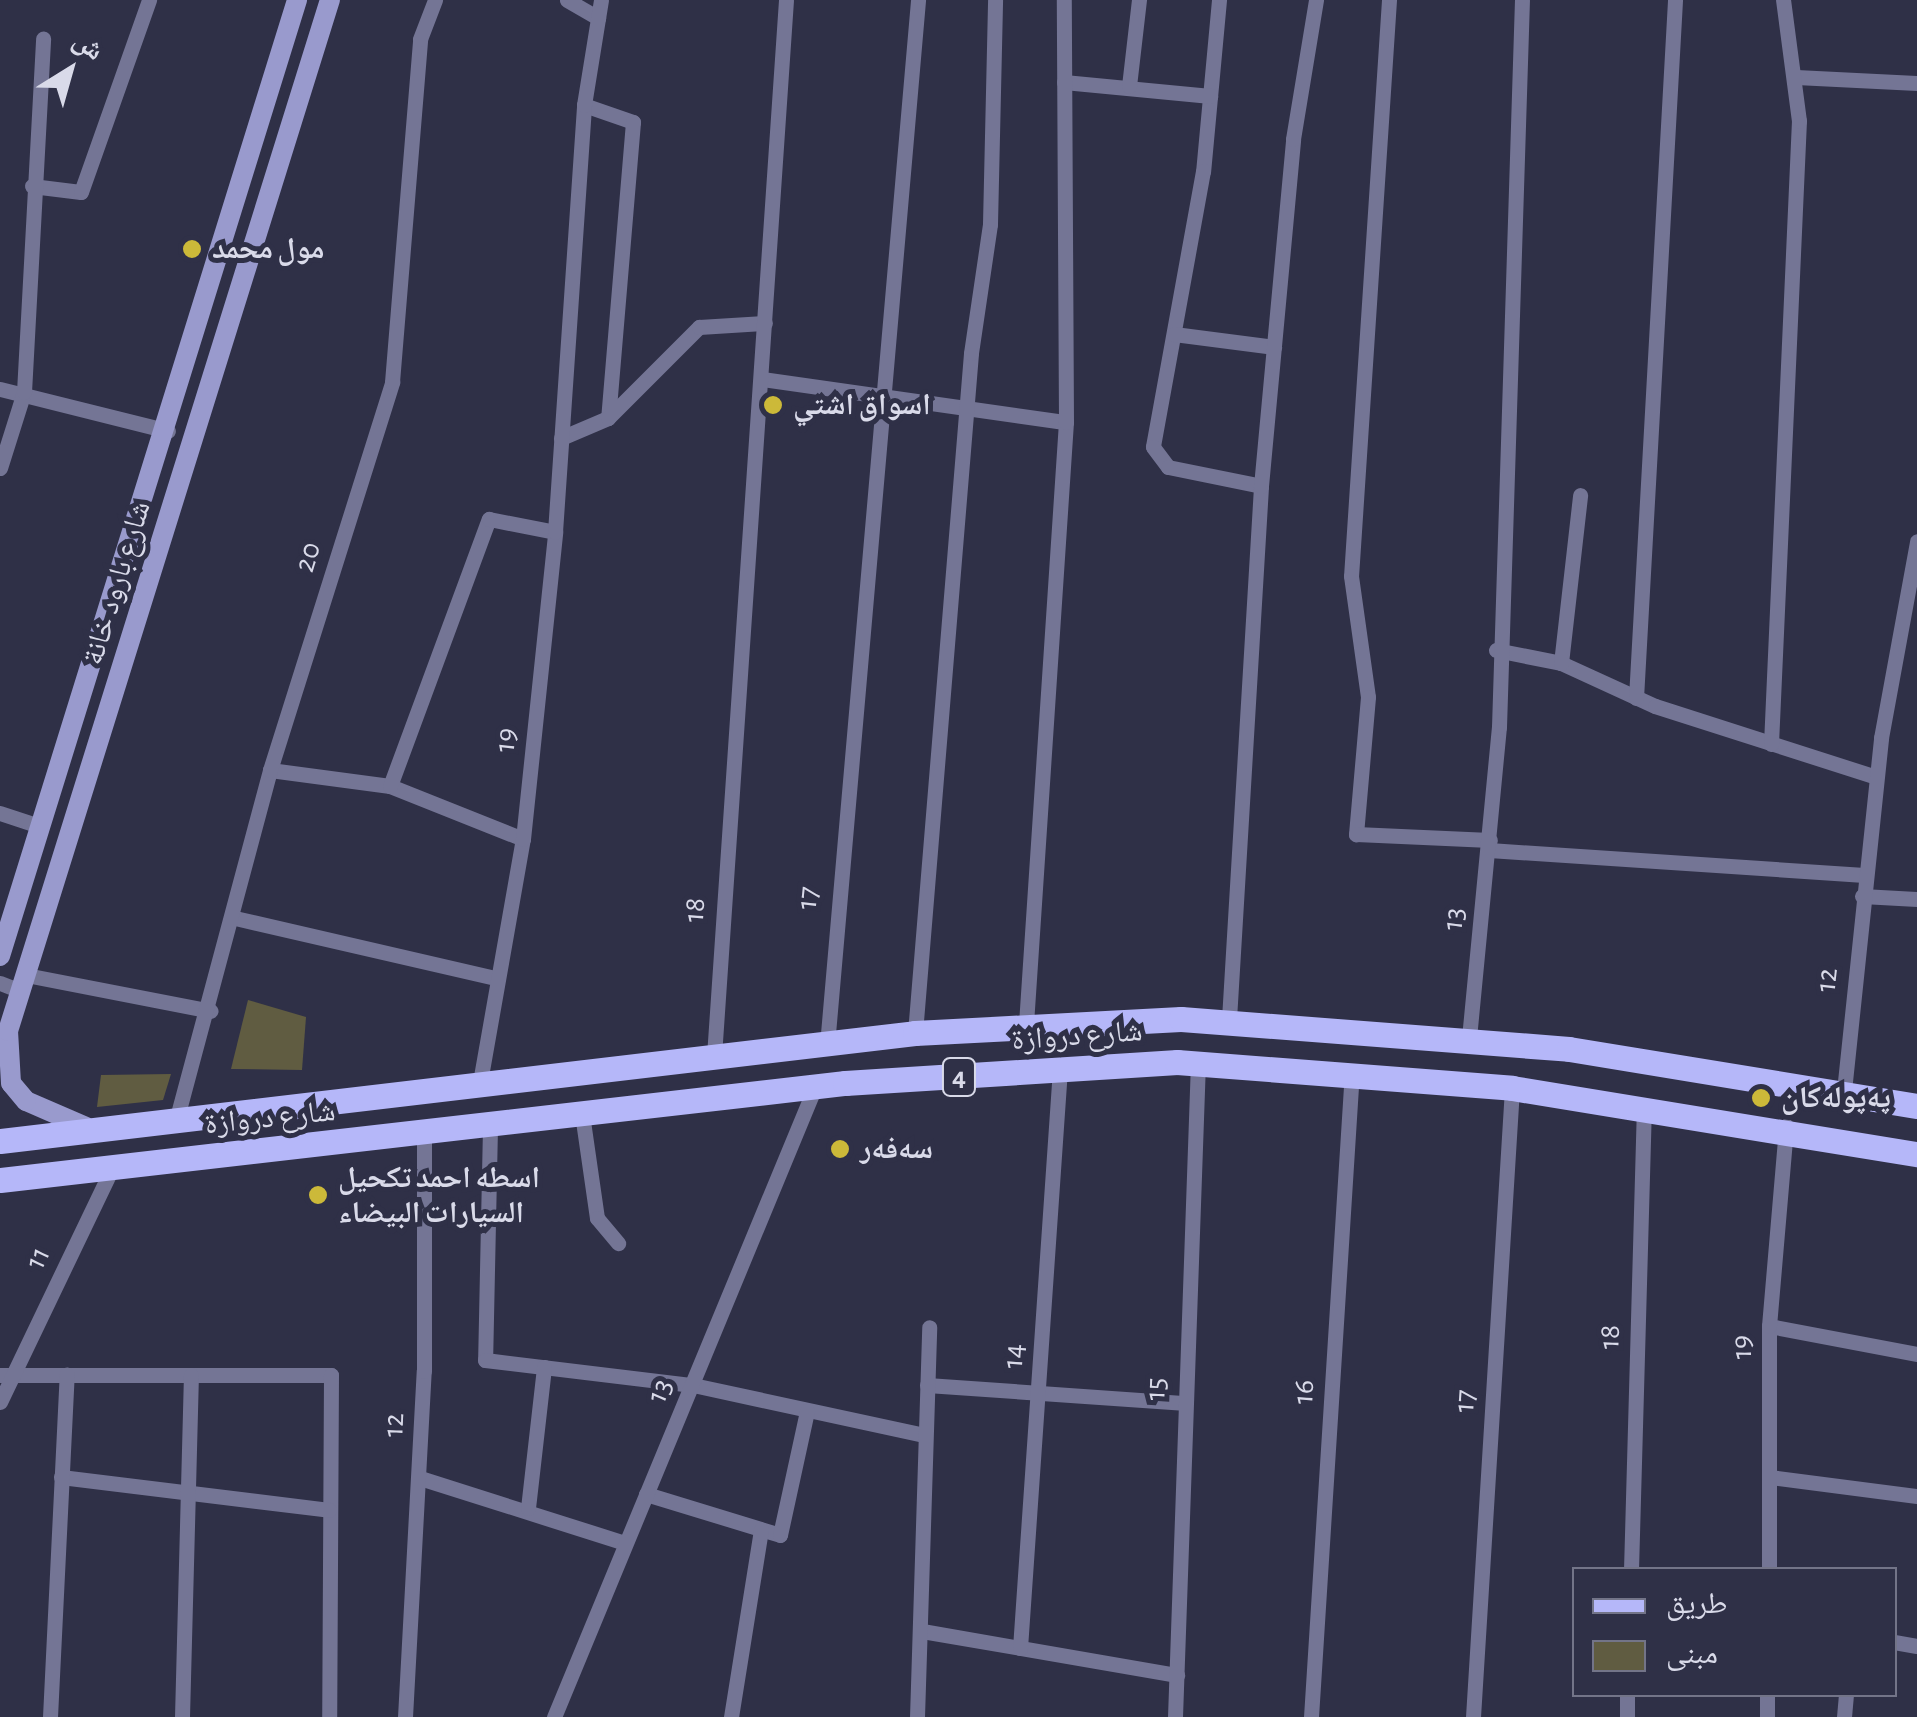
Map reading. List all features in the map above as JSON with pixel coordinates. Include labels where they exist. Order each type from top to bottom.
[{"type":"main road","name":"شارع بارود خانة","points":[[0,956],[168,432],[297,0]]},
{"type":"main road","name":"شارع بارود خانة","points":[[103,1129],[45,1116],[11,1082],[8,1032],[330,0]]},
{"type":"main road","name":"شارع دروازة","points":[[0,1141],[915,1033],[1026,1024],[1228,1019],[1469,1038],[1844,1091],[1917,1106]]},
{"type":"main road","points":[[1385,1074],[1388,1030]]},
{"type":"main road","name":"شارع دروازة","points":[[0,1180],[490,1127],[814,1086],[1198,1062],[1352,1071],[1512,1088],[1786,1126],[1917,1154]]},
{"type":"street","points":[[32,186],[81,192],[149,0]]},
{"type":"street","name":"20","points":[[176,1121],[211,1011],[270,770],[392,382],[420,39],[435,0]]},
{"type":"street","points":[[568,0],[598,18]]},
{"type":"street","name":"19","points":[[480,1082],[494,978],[523,838],[556,532],[584,105],[600,0]]},
{"type":"street","name":"18","points":[[714,1056],[786,0]]},
{"type":"street","name":"17","points":[[827,1044],[824,1011],[918,0]]},
{"type":"street","points":[[915,1033],[998,125],[994,0]]},
{"type":"street","points":[[1026,1024],[1066,422],[1064,0]]},
{"type":"street","points":[[1129,86],[1139,0]]},
{"type":"street","points":[[1219,0],[1210,96],[1174,334],[1153,427],[1159,458],[1261,486]]},
{"type":"street","points":[[1228,1019],[1261,486],[1316,0]]},
{"type":"street","points":[[1388,0],[1351,576],[1368,697],[1356,834],[1864,875]]},
{"type":"street","name":"13","points":[[1469,1038],[1490,845],[1522,0]]},
{"type":"street","points":[[1636,698],[1675,0]]},
{"type":"street","points":[[1771,744],[1796,77],[1783,0]]},
{"type":"street","points":[[0,468],[24,392],[32,186],[43,39]]},
{"type":"street","points":[[1796,77],[1917,83]]},
{"type":"street","points":[[1064,82],[1210,96]]},
{"type":"street","points":[[584,105],[632,122],[608,418]]},
{"type":"street","points":[[561,438],[608,418],[699,327],[765,323]]},
{"type":"street","points":[[1174,334],[1274,347]]},
{"type":"street","points":[[762,378],[1066,422]]},
{"type":"street","points":[[0,389],[24,392],[168,432]]},
{"type":"street","points":[[1562,663],[1580,495]]},
{"type":"street","points":[[390,786],[488,519],[556,532]]},
{"type":"street","name":"12","points":[[1844,1091],[1876,777],[1917,541]]},
{"type":"street","points":[[1496,650],[1562,663],[1636,698],[1876,777]]},
{"type":"street","points":[[270,770],[390,786],[523,838]]},
{"type":"street","points":[[0,813],[39,826]]},
{"type":"street","points":[[1862,896],[1917,899]]},
{"type":"street","points":[[235,918],[494,978]]},
{"type":"street","points":[[0,983],[24,983],[211,1011]]},
{"type":"street","name":"15","points":[[1174,1717],[1182,1403],[1198,1062]]},
{"type":"street","name":"14","points":[[1020,1648],[1060,1068]]},
{"type":"street","name":"16","points":[[1311,1717],[1352,1071]]},
{"type":"street","name":"13","points":[[554,1717],[622,1542],[693,1385],[814,1086]]},
{"type":"street","name":"17","points":[[1473,1717],[1512,1088]]},
{"type":"street","name":"18","points":[[1631,1567],[1644,1105]]},
{"type":"street","points":[[582,1114],[597,1218],[618,1244]]},
{"type":"street","name":"19","points":[[1769,1567],[1770,1326],[1786,1126]]},
{"type":"street","points":[[490,1127],[485,1360],[693,1385],[925,1435]]},
{"type":"street","name":"12","points":[[406,1717],[420,1478],[424,1134]]},
{"type":"street","name":"11","points":[[0,1402],[7,1374],[112,1168]]},
{"type":"street","points":[[1770,1326],[1917,1354]]},
{"type":"street","points":[[917,1717],[929,1327]]},
{"type":"street","points":[[528,1508],[544,1367]]},
{"type":"street","points":[[7,1374],[331,1375],[329,1717]]},
{"type":"street","points":[[50,1717],[67,1374]]},
{"type":"street","points":[[182,1717],[191,1375]]},
{"type":"street","points":[[927,1384],[1182,1403]]},
{"type":"street","points":[[646,1494],[780,1535],[807,1411]]},
{"type":"street","points":[[1770,1476],[1917,1496]]},
{"type":"street","points":[[60,1477],[190,1496],[329,1510]]},
{"type":"street","points":[[420,1478],[528,1508],[622,1542]]},
{"type":"street","points":[[731,1717],[761,1528]]},
{"type":"street","points":[[922,1631],[1177,1675]]},
{"type":"building","points":[[248,1000],[306,1017],[302,1070],[231,1069]]},
{"type":"building","points":[[171,1074],[163,1100],[97,1107],[101,1075]]},
{"type":"place","name":"مول محمد","points":[[192,249]]},
{"type":"place","name":"اسواق اشتي","points":[[773,405]]},
{"type":"place","name":"پەپولەکان","points":[[1761,1098]]},
{"type":"place","name":"سەفەر","points":[[840,1149]]},
{"type":"place","name":"اسطه احمد تكحيل السيارات البيضاء","points":[[318,1195]]}]
